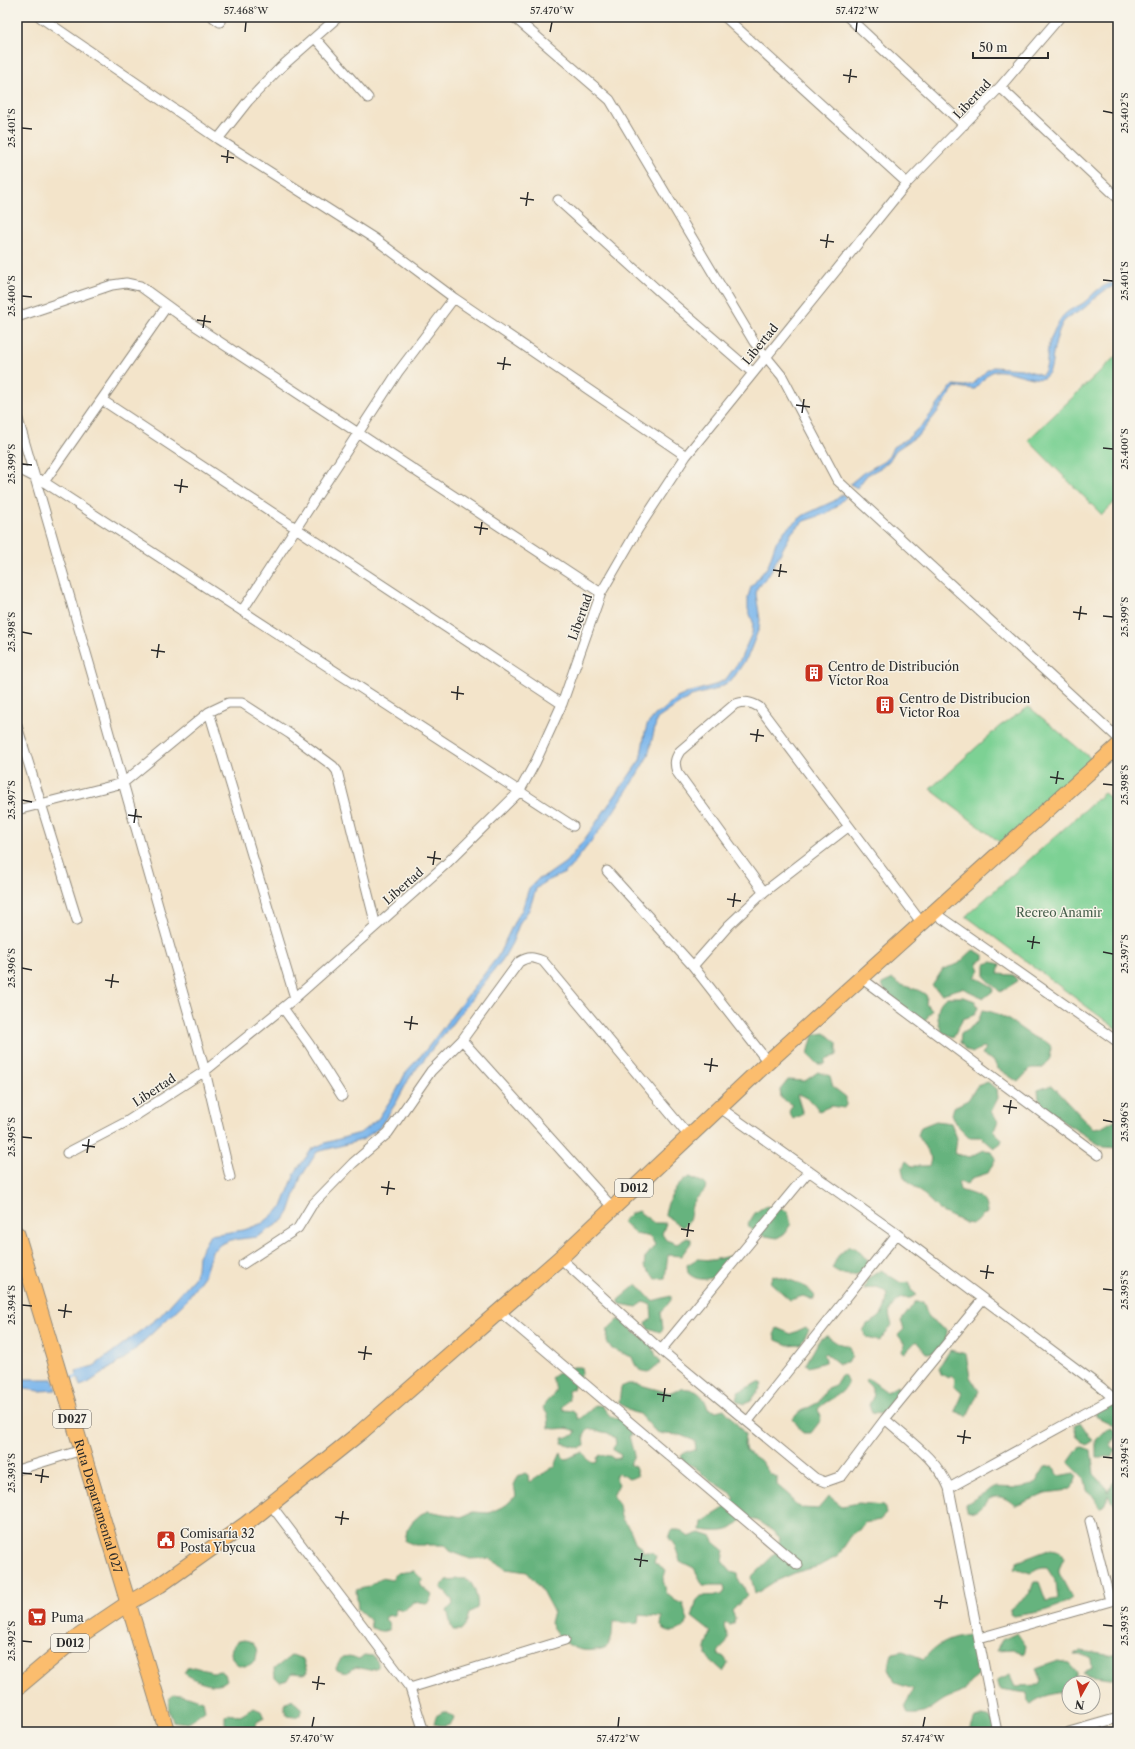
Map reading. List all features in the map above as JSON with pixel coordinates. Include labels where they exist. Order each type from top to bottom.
[{"type":"main road","name":"D012","points":[[17,1688],[75,1639],[160,1585],[271,1505],[360,1432],[560,1258],[768,1062],[1118,746]]},
{"type":"main road","name":"Ruta Departamental 027","points":[[17,1234],[167,1732]]},
{"type":"street","points":[[40,17],[218,139],[375,239],[454,298],[686,456]]},
{"type":"street","points":[[218,139],[248,101],[269,79],[338,17]]},
{"type":"street","points":[[514,17],[610,100],[754,342],[782,376],[837,480],[1118,738]]},
{"type":"street","points":[[725,17],[907,183]]},
{"type":"street","points":[[848,17],[964,125]]},
{"type":"street","name":"Libertad","points":[[67,1153],[126,1122],[205,1071],[295,998],[446,864],[519,792],[549,734],[562,704],[601,593],[638,529],[686,456],[752,372],[907,183],[1000,87],[1060,17]]},
{"type":"street","points":[[315,38],[368,98]]},
{"type":"street","points":[[1000,87],[1118,198]]},
{"type":"street","points":[[558,200],[662,294],[752,372]]},
{"type":"street","points":[[17,317],[112,285],[126,283],[140,286],[188,321],[601,593]]},
{"type":"street","points":[[242,611],[398,372],[454,298]]},
{"type":"street","points":[[44,482],[167,306]]},
{"type":"street","points":[[102,400],[562,704]]},
{"type":"street","points":[[17,416],[124,783],[205,1071],[230,1177]]},
{"type":"street","points":[[17,468],[44,482],[573,826]]},
{"type":"street","points":[[764,892],[675,767],[675,759],[680,751],[735,704],[743,702],[752,703],[759,708],[848,827],[922,922]]},
{"type":"street","points":[[17,810],[124,783],[209,712],[228,703],[242,703],[290,734],[333,766],[340,781],[376,926]]},
{"type":"street","points":[[209,712],[295,998]]},
{"type":"street","points":[[17,726],[77,920]]},
{"type":"street","points":[[692,966],[729,925],[764,892],[848,827]]},
{"type":"street","points":[[607,871],[692,966],[768,1062]]},
{"type":"street","points":[[933,912],[1118,1042]]},
{"type":"street","points":[[243,1264],[298,1228],[312,1206],[353,1163],[388,1133],[431,1071],[462,1040],[519,962],[527,958],[534,957],[543,961],[689,1136]]},
{"type":"street","points":[[861,978],[1098,1155]]},
{"type":"street","points":[[283,1008],[309,1044],[342,1096]]},
{"type":"street","points":[[462,1040],[613,1208]]},
{"type":"street","points":[[719,1108],[898,1234],[1115,1397],[949,1488]]},
{"type":"street","points":[[661,1350],[810,1171]]},
{"type":"street","points":[[748,1421],[898,1234]]},
{"type":"street","points":[[560,1258],[661,1350],[748,1421],[814,1478],[825,1482],[842,1476],[885,1419],[984,1299]]},
{"type":"street","points":[[499,1311],[798,1564]]},
{"type":"street","points":[[885,1419],[933,1463],[945,1478],[949,1488],[997,1732]]},
{"type":"street","points":[[17,1470],[82,1450]]},
{"type":"street","points":[[271,1505],[410,1688],[424,1732]]},
{"type":"street","points":[[978,1638],[1114,1600],[1090,1521]]},
{"type":"street","points":[[410,1688],[565,1640]]},
{"type":"street","points":[[1069,1732],[1118,1718]]},
{"type":"green space","points":[[1118,354],[1118,499],[1102,515],[1028,440]]},
{"type":"green space","points":[[1029,707],[1095,762],[1001,843],[930,789],[1000,726]]},
{"type":"green space","name":"Recreo Anamir","points":[[1104,793],[1118,804],[1118,1030],[966,916]]},
{"type":"green space","points":[[973,950],[984,955],[984,959],[977,963],[980,970],[975,977],[993,987],[993,991],[984,998],[962,988],[942,994],[932,986],[943,969],[958,964]]},
{"type":"green space","points":[[992,962],[1000,964],[998,974],[1013,975],[1018,981],[1000,992],[985,977],[985,964]]},
{"type":"green space","points":[[893,979],[927,996],[926,1004],[932,1010],[923,1024],[888,1000],[882,984]]},
{"type":"green space","points":[[947,997],[964,997],[975,1001],[978,1008],[974,1015],[963,1019],[953,1037],[942,1032],[938,1018],[938,1008]]},
{"type":"green space","points":[[982,1010],[1002,1016],[1032,1036],[1049,1044],[1051,1046],[1050,1058],[1043,1068],[1031,1068],[1018,1082],[997,1068],[994,1061],[982,1055],[986,1048],[983,1047],[972,1053],[965,1049],[960,1042],[961,1034],[978,1022]]},
{"type":"green space","points":[[825,1033],[837,1043],[837,1055],[826,1060],[825,1064],[817,1064],[808,1054],[813,1035]]},
{"type":"green space","points":[[818,1072],[830,1076],[833,1087],[846,1097],[846,1105],[844,1108],[831,1106],[819,1111],[807,1098],[797,1095],[803,1114],[793,1119],[789,1112],[792,1105],[781,1098],[780,1090],[788,1080],[805,1081]]},
{"type":"green space","points":[[988,1082],[997,1090],[998,1098],[991,1112],[998,1121],[994,1131],[1002,1139],[1001,1143],[994,1148],[981,1137],[969,1137],[957,1125],[952,1114],[954,1107],[968,1100],[977,1086]]},
{"type":"green space","points":[[1052,1085],[1093,1129],[1101,1128],[1118,1118],[1118,1148],[1103,1147],[1062,1121],[1044,1106],[1039,1099],[1038,1090]]},
{"type":"green space","points":[[936,1121],[951,1123],[957,1138],[955,1154],[970,1157],[984,1150],[991,1151],[996,1158],[988,1173],[972,1178],[967,1184],[958,1182],[960,1190],[979,1197],[985,1203],[987,1213],[973,1224],[965,1223],[942,1212],[904,1177],[902,1169],[906,1161],[912,1166],[929,1166],[931,1158],[918,1135],[921,1127]]},
{"type":"green space","points":[[690,1177],[704,1183],[706,1187],[692,1205],[688,1222],[682,1227],[665,1215],[673,1193],[681,1183]]},
{"type":"green space","points":[[765,1206],[781,1208],[788,1212],[791,1224],[784,1234],[777,1238],[760,1235],[749,1228],[748,1224],[755,1213]]},
{"type":"green space","points":[[638,1211],[654,1223],[666,1223],[662,1234],[666,1240],[677,1244],[687,1238],[691,1239],[691,1243],[681,1256],[668,1255],[665,1278],[656,1279],[644,1267],[645,1258],[655,1245],[651,1237],[635,1234],[622,1222],[630,1214]]},
{"type":"green space","points":[[849,1246],[857,1249],[868,1261],[863,1272],[854,1275],[847,1275],[832,1268],[838,1256]]},
{"type":"green space","points":[[729,1256],[724,1268],[717,1275],[707,1279],[702,1279],[688,1273],[687,1265],[697,1259],[713,1260]]},
{"type":"green space","points":[[881,1270],[901,1283],[909,1282],[911,1290],[917,1295],[910,1298],[901,1298],[894,1304],[889,1313],[892,1325],[879,1341],[867,1338],[863,1331],[867,1324],[877,1319],[883,1312],[888,1293],[877,1287],[864,1289],[867,1279]]},
{"type":"green space","points":[[773,1275],[796,1282],[811,1291],[815,1296],[813,1300],[803,1296],[790,1300],[770,1282]]},
{"type":"green space","points":[[637,1284],[652,1301],[671,1296],[671,1300],[661,1313],[663,1329],[660,1332],[648,1328],[646,1323],[652,1318],[651,1305],[644,1302],[637,1307],[620,1304],[618,1300]]},
{"type":"green space","points":[[915,1302],[923,1302],[928,1317],[947,1331],[945,1346],[939,1352],[926,1353],[916,1341],[905,1353],[902,1351],[905,1344],[898,1335],[904,1329],[901,1321]]},
{"type":"green space","points":[[617,1320],[621,1320],[652,1345],[656,1356],[661,1362],[649,1372],[640,1370],[636,1366],[632,1357],[612,1349],[607,1342],[608,1329]]},
{"type":"green space","points":[[806,1327],[809,1330],[801,1344],[788,1345],[776,1340],[774,1335],[777,1328],[791,1334]]},
{"type":"green space","points":[[827,1336],[837,1343],[849,1346],[852,1357],[847,1363],[839,1364],[825,1353],[823,1355],[826,1358],[825,1362],[809,1367],[806,1364],[820,1339]]},
{"type":"green space","points":[[950,1350],[966,1354],[970,1377],[979,1391],[967,1416],[955,1411],[962,1396],[961,1392],[954,1387],[955,1379],[952,1376],[948,1378],[941,1374],[939,1368]]},
{"type":"green space","points":[[573,1367],[581,1367],[582,1373],[573,1389],[568,1391],[569,1399],[562,1407],[564,1410],[574,1412],[578,1419],[596,1405],[602,1406],[610,1416],[623,1420],[632,1435],[629,1436],[634,1455],[630,1465],[635,1467],[638,1476],[629,1479],[618,1473],[615,1477],[619,1484],[613,1496],[619,1504],[621,1517],[630,1529],[636,1544],[642,1548],[643,1552],[652,1552],[656,1556],[654,1562],[666,1570],[663,1580],[667,1594],[683,1604],[688,1621],[682,1628],[675,1631],[668,1631],[661,1626],[662,1617],[639,1615],[638,1623],[632,1624],[613,1622],[612,1636],[608,1646],[595,1650],[581,1650],[574,1648],[558,1635],[550,1623],[553,1611],[540,1587],[527,1572],[506,1569],[489,1558],[470,1559],[450,1551],[445,1545],[415,1545],[405,1541],[407,1530],[412,1522],[421,1514],[428,1511],[461,1517],[473,1512],[489,1513],[506,1505],[516,1496],[514,1485],[518,1476],[525,1473],[528,1475],[529,1482],[532,1481],[555,1466],[561,1452],[563,1458],[567,1459],[583,1453],[594,1463],[597,1462],[597,1458],[600,1455],[610,1456],[614,1459],[620,1458],[621,1455],[614,1451],[613,1448],[616,1444],[615,1438],[608,1433],[588,1429],[584,1436],[585,1446],[580,1448],[562,1443],[563,1438],[574,1435],[576,1431],[568,1428],[549,1428],[548,1415],[543,1408],[545,1403],[555,1392],[556,1388],[551,1378],[559,1372]]},
{"type":"green space","points":[[841,1375],[845,1376],[848,1383],[845,1388],[818,1409],[821,1420],[811,1433],[803,1433],[793,1419],[798,1413],[819,1402],[827,1388],[835,1385]]},
{"type":"green space","points":[[868,1378],[887,1392],[897,1386],[899,1389],[892,1404],[880,1414],[872,1413],[869,1405],[874,1395],[871,1387],[865,1381]]},
{"type":"green space","points":[[759,1382],[763,1384],[751,1401],[744,1404],[736,1400],[738,1392]]},
{"type":"green space","points":[[628,1384],[637,1384],[669,1393],[682,1389],[693,1390],[706,1402],[708,1409],[716,1411],[724,1409],[745,1434],[744,1443],[746,1451],[760,1460],[770,1474],[777,1477],[777,1485],[790,1496],[794,1504],[802,1508],[818,1509],[829,1496],[842,1506],[859,1503],[884,1505],[886,1514],[880,1520],[864,1523],[859,1530],[851,1536],[838,1556],[820,1566],[797,1572],[774,1582],[755,1594],[751,1577],[777,1552],[780,1538],[764,1524],[750,1519],[740,1521],[729,1530],[725,1531],[701,1530],[702,1522],[723,1509],[728,1502],[735,1499],[731,1493],[704,1476],[699,1470],[684,1463],[681,1456],[687,1451],[696,1450],[695,1441],[680,1435],[656,1432],[640,1414],[632,1412],[619,1403],[621,1387]]},
{"type":"green space","points":[[1111,1399],[1118,1402],[1118,1427],[1095,1416],[1104,1404]]},
{"type":"green space","points":[[1080,1422],[1093,1441],[1087,1445],[1077,1437],[1074,1426]]},
{"type":"green space","points":[[1112,1427],[1117,1433],[1111,1443],[1111,1447],[1115,1449],[1113,1457],[1096,1457],[1096,1440],[1108,1428]]},
{"type":"green space","points":[[1080,1446],[1091,1450],[1094,1474],[1108,1489],[1108,1493],[1113,1482],[1118,1478],[1118,1506],[1111,1501],[1108,1495],[1106,1504],[1101,1509],[1087,1489],[1085,1480],[1068,1463]]},
{"type":"green space","points":[[1053,1466],[1056,1469],[1058,1476],[1074,1473],[1077,1476],[1073,1487],[1070,1490],[1045,1493],[1018,1505],[1014,1505],[1004,1498],[997,1497],[989,1499],[981,1509],[975,1511],[967,1510],[966,1504],[994,1487],[1018,1488],[1034,1485],[1045,1467]]},
{"type":"green space","points":[[672,1530],[679,1530],[689,1537],[700,1533],[712,1537],[714,1542],[724,1550],[722,1561],[731,1572],[738,1574],[739,1582],[743,1585],[747,1595],[732,1611],[735,1618],[734,1623],[730,1625],[725,1623],[724,1627],[728,1640],[718,1654],[724,1657],[728,1663],[724,1672],[706,1656],[706,1648],[711,1632],[692,1617],[697,1600],[701,1596],[722,1595],[725,1590],[724,1585],[703,1585],[694,1568],[680,1561],[675,1546],[669,1538]]},
{"type":"green space","points":[[1051,1549],[1059,1551],[1064,1558],[1059,1569],[1059,1573],[1072,1598],[1052,1609],[1013,1616],[1010,1614],[1011,1609],[1030,1594],[1034,1582],[1039,1582],[1046,1601],[1058,1599],[1056,1582],[1047,1568],[1042,1568],[1030,1573],[1014,1568],[1017,1562]]},
{"type":"green space","points":[[414,1571],[423,1580],[420,1583],[422,1587],[432,1595],[429,1602],[426,1604],[414,1602],[404,1610],[396,1608],[395,1615],[387,1616],[385,1619],[388,1622],[389,1629],[385,1631],[376,1630],[371,1627],[370,1620],[358,1609],[356,1590],[368,1587],[381,1578],[392,1580],[397,1573]]},
{"type":"green space","points":[[466,1579],[472,1585],[476,1593],[477,1608],[469,1613],[466,1624],[461,1630],[453,1630],[447,1611],[453,1604],[452,1600],[441,1587],[446,1580]]},
{"type":"green space","points":[[1017,1633],[1026,1646],[1024,1654],[1013,1649],[996,1650],[1002,1640]]},
{"type":"green space","points":[[970,1635],[983,1660],[984,1665],[979,1675],[969,1683],[965,1691],[945,1699],[928,1711],[918,1714],[908,1714],[905,1706],[913,1689],[895,1683],[889,1668],[892,1653],[903,1651],[924,1659],[929,1653],[944,1642],[956,1637]]},
{"type":"green space","points":[[244,1640],[253,1644],[257,1653],[253,1662],[244,1666],[235,1662],[231,1653],[235,1644]]},
{"type":"green space","points":[[1081,1651],[1108,1655],[1118,1653],[1118,1679],[1101,1677],[1101,1675],[1086,1675],[1082,1673],[1092,1667],[1091,1659],[1083,1655],[1074,1655]]},
{"type":"green space","points":[[292,1655],[303,1659],[307,1672],[304,1674],[292,1673],[288,1680],[280,1682],[275,1677],[274,1669]]},
{"type":"green space","points":[[364,1655],[374,1656],[378,1663],[378,1667],[369,1670],[356,1667],[345,1673],[337,1670],[336,1668],[342,1657],[350,1656],[359,1659]]},
{"type":"green space","points":[[1058,1661],[1069,1663],[1077,1672],[1076,1675],[1061,1675],[1061,1692],[1045,1696],[1031,1704],[1028,1702],[1027,1693],[1000,1689],[997,1681],[1010,1675],[1015,1686],[1039,1685],[1041,1681],[1036,1669]]},
{"type":"green space","points":[[194,1667],[212,1672],[221,1671],[225,1674],[227,1680],[223,1683],[212,1684],[199,1681],[184,1673],[187,1668]]},
{"type":"green space","points":[[173,1694],[188,1696],[203,1701],[205,1710],[188,1722],[173,1721],[168,1703]]},
{"type":"green space","points":[[292,1700],[302,1709],[300,1715],[294,1717],[287,1716],[284,1708],[285,1704]]},
{"type":"green space","points":[[254,1708],[261,1711],[264,1718],[257,1722],[254,1729],[249,1732],[242,1732],[225,1724],[225,1716],[228,1714],[240,1716]]},
{"type":"green space","points":[[443,1712],[447,1712],[454,1717],[451,1723],[446,1725],[434,1724],[436,1716]]},
{"type":"green space","points":[[975,1718],[989,1718],[993,1721],[998,1732],[969,1732]]},
{"type":"water","points":[[1118,282],[1118,285],[1107,289],[1083,309],[1065,320],[1059,330],[1050,371],[1045,377],[1041,379],[1005,371],[998,371],[990,373],[975,389],[955,387],[920,434],[896,450],[889,461],[882,467],[867,475],[857,488],[850,484],[863,473],[883,462],[889,456],[893,447],[908,438],[924,423],[953,385],[965,386],[973,384],[987,370],[993,367],[1022,369],[1042,375],[1046,366],[1047,352],[1050,341],[1056,326],[1063,316],[1070,310],[1084,303],[1101,288],[1108,284]]},
{"type":"water","points":[[843,494],[846,497],[836,507],[825,514],[804,521],[792,532],[769,574],[757,588],[756,594],[760,620],[759,628],[748,656],[732,680],[714,690],[691,696],[657,719],[648,756],[610,817],[565,873],[543,883],[536,889],[529,910],[520,922],[512,943],[503,959],[410,1077],[396,1103],[379,1128],[362,1140],[317,1152],[301,1177],[289,1212],[284,1220],[257,1237],[231,1240],[221,1244],[212,1251],[204,1276],[184,1303],[128,1356],[88,1383],[80,1386],[76,1371],[94,1366],[160,1316],[194,1278],[197,1269],[198,1256],[210,1235],[244,1230],[263,1223],[282,1207],[296,1171],[312,1149],[325,1143],[360,1133],[378,1119],[397,1090],[406,1072],[425,1051],[498,956],[517,916],[522,910],[529,888],[538,879],[546,876],[566,862],[584,840],[640,760],[647,725],[655,715],[677,698],[715,685],[726,679],[740,660],[752,633],[753,622],[748,609],[748,597],[751,587],[768,566],[776,542],[786,529],[804,515],[834,501]]},
{"type":"water","points":[[17,1379],[53,1379],[56,1390],[40,1391],[17,1388]]},
{"type":"waterway","points":[[70,1379],[80,1375]]},
{"type":"place","name":"Centro de Distribución Víctor Roa","points":[[814,673]]},
{"type":"place","name":"Centro de Distribucion Victor Roa","points":[[885,705]]},
{"type":"place","name":"Comisaría 32 Posta Ybycua","points":[[166,1540]]},
{"type":"place","name":"Puma","points":[[37,1617]]}]
